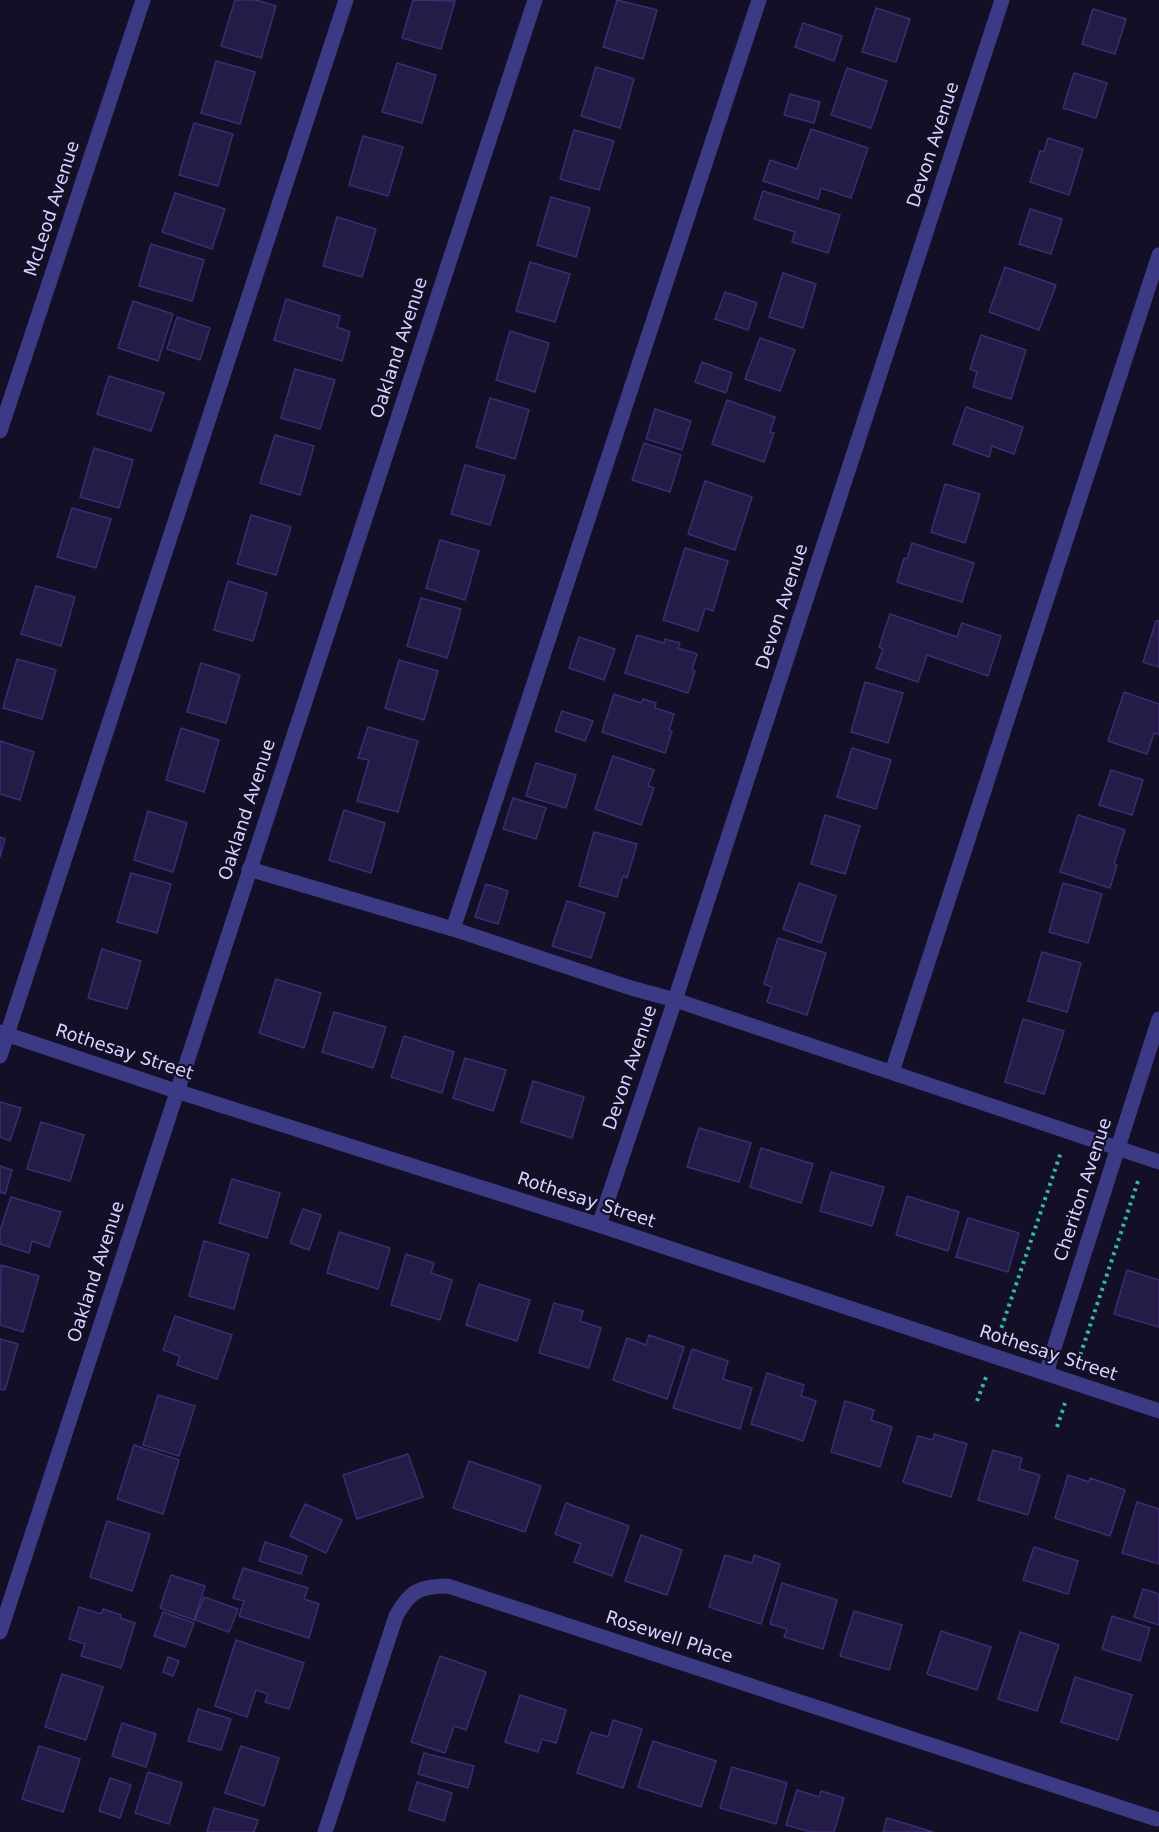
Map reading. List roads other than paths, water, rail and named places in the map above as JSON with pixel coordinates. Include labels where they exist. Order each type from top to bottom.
[{"type":"street","name":"McLeod Avenue","points":[[0,430],[143,0]]},
{"type":"street","points":[[0,1056],[3,1033],[346,0]]},
{"type":"street","name":"Oakland Avenue","points":[[0,1632],[535,0]]},
{"type":"street","points":[[453,929],[759,0]]},
{"type":"street","name":"Devon Avenue","points":[[599,1225],[675,1000],[1002,0]]},
{"type":"street","points":[[892,1072],[1159,255]]},
{"type":"street","points":[[249,869],[453,929],[631,988],[675,1000],[1153,1159]]},
{"type":"street","name":"Cheriton Avenue","points":[[1046,1373],[1159,1019]]},
{"type":"street","name":"Rothesay Street","points":[[3,1033],[176,1091],[599,1225],[1159,1411]]},
{"type":"street","name":"Rosewell Place","points":[[325,1832],[396,1616],[405,1600],[418,1590],[433,1586],[447,1586],[1155,1820]]}]
